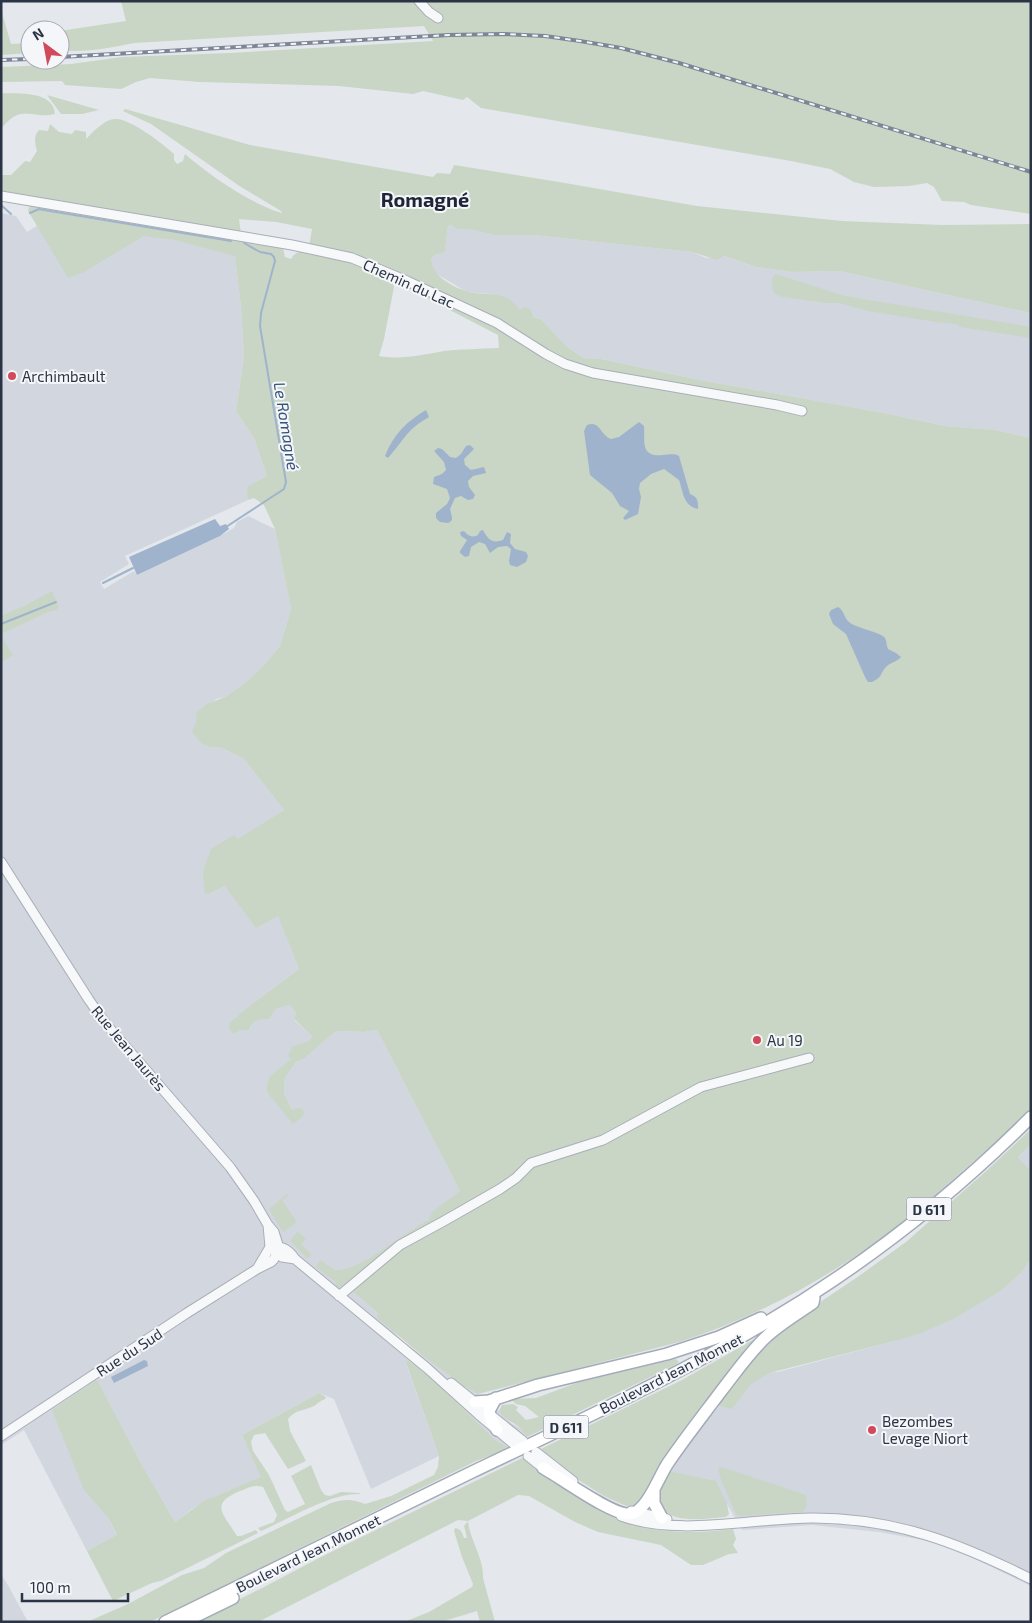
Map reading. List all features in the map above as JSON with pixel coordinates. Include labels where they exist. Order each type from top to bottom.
[{"type":"main road","name":"Boulevard Jean Monnet","points":[[165,1622],[672,1375],[752,1332],[816,1294],[883,1245],[929,1209],[1031,1117]]},
{"type":"main road","name":"Boulevard Jean Monnet","points":[[176,1622],[706,1362],[753,1336],[905,1234],[996,1157],[1031,1123]]},
{"type":"main road","points":[[475,1402],[693,1346],[753,1322],[805,1294],[816,1294],[813,1303],[767,1336],[747,1358],[678,1448],[646,1502],[635,1512],[628,1514],[601,1503],[543,1468]]},
{"type":"main road","points":[[496,1398],[489,1413],[497,1430]]},
{"type":"main road","points":[[654,1489],[654,1504],[662,1518]]},
{"type":"main road","points":[[184,1622],[309,1558]]},
{"type":"street","points":[[419,1],[429,12],[438,18]]},
{"type":"street","name":"Chemin du Lac","points":[[1,196],[292,245],[352,258],[407,280],[497,323],[565,364],[593,373],[802,411]]},
{"type":"street","name":"Rue Jean Jaurès","points":[[1,862],[106,1024],[230,1167],[254,1201],[274,1232],[276,1252],[290,1253],[295,1260],[427,1368],[497,1430],[519,1443],[489,1413],[427,1368]]},
{"type":"street","points":[[339,1296],[400,1245],[500,1189],[535,1161],[604,1140],[701,1087],[810,1058]]},
{"type":"street","name":"Rue du Sud","points":[[1,1436],[256,1269],[276,1252]]},
{"type":"street","points":[[692,1525],[635,1512],[613,1504],[591,1493],[532,1454],[543,1468],[591,1502],[633,1520],[678,1526],[692,1525],[786,1518],[841,1519],[898,1528],[944,1540],[980,1554],[1031,1579]]},
{"type":"shaded area","points":[[1,213],[16,216],[27,232],[49,218],[174,240],[235,255],[244,357],[236,411],[254,438],[267,476],[248,487],[248,500],[125,556],[129,564],[100,582],[104,589],[134,571],[137,575],[220,536],[234,528],[237,522],[248,516],[275,529],[291,609],[280,646],[245,683],[225,697],[216,699],[198,720],[199,739],[202,744],[222,748],[244,759],[284,810],[238,840],[209,894],[225,886],[278,915],[299,969],[230,1022],[234,1034],[241,1030],[249,1030],[252,1023],[257,1019],[269,1019],[276,1009],[290,1005],[296,1013],[294,1020],[312,1036],[291,1059],[269,1078],[266,1092],[292,1110],[284,1093],[285,1078],[296,1062],[305,1058],[336,1031],[364,1032],[377,1030],[470,1210],[352,1291],[378,1313],[399,1338],[465,1387],[478,1394],[511,1423],[520,1428],[527,1440],[511,1448],[495,1440],[436,1382],[408,1360],[406,1364],[439,1456],[371,1489],[334,1399],[319,1393],[242,1435],[262,1477],[216,1496],[192,1509],[175,1522],[97,1381],[84,1489],[109,1519],[117,1536],[87,1551],[24,1430],[1,1445]]},
{"type":"shaded area","points":[[451,225],[456,229],[473,230],[495,235],[533,235],[692,252],[706,258],[723,256],[756,267],[792,272],[839,271],[1031,313],[1031,438],[995,430],[945,426],[884,413],[700,380],[601,359],[583,358],[566,346],[541,319],[520,310],[512,301],[492,294],[467,292],[434,271],[432,258],[445,252],[448,226]]},
{"type":"shaded area","points":[[1031,1144],[1031,1171],[1018,1157]]},
{"type":"shaded area","points":[[1031,1258],[1031,1586],[973,1558],[934,1542],[879,1532],[812,1525],[742,1530],[727,1504],[670,1471],[694,1435],[749,1373],[778,1372],[895,1341],[1002,1290],[1022,1272]]},
{"type":"shaded area","points":[[1,1574],[9,1587],[28,1622],[1,1622]]},
{"type":"green space","points":[[121,1],[1031,1],[1031,214],[971,205],[964,202],[942,201],[934,187],[927,183],[909,186],[874,187],[854,182],[830,169],[481,108],[467,97],[463,100],[423,91],[413,94],[339,86],[200,82],[150,78],[121,89],[65,85],[62,81],[1,82],[1,67],[20,66],[20,70],[70,70],[70,64],[122,57],[230,53],[433,41],[424,26],[134,43],[106,48],[70,51],[70,29],[126,21]]},
{"type":"green space","points":[[1,9],[11,44],[20,44],[20,54],[1,55]]},
{"type":"green space","points":[[1,93],[42,97],[53,106],[55,114],[21,114],[8,121],[1,129]]},
{"type":"green space","points":[[47,95],[99,110],[82,114],[61,114]]},
{"type":"green space","points":[[125,109],[250,145],[433,177],[437,173],[450,174],[454,165],[697,206],[842,221],[942,225],[1031,224],[1031,313],[839,271],[792,272],[756,267],[724,256],[717,260],[692,252],[533,235],[495,235],[473,230],[456,229],[451,225],[448,226],[445,252],[432,258],[434,269],[443,279],[454,286],[471,292],[507,298],[520,310],[525,307],[531,309],[533,317],[541,319],[566,346],[583,358],[601,359],[700,380],[884,413],[945,426],[995,430],[1031,438],[1031,1111],[1002,1139],[991,1146],[908,1218],[882,1238],[827,1274],[770,1306],[679,1342],[478,1394],[465,1387],[423,1356],[377,1318],[378,1313],[352,1291],[407,1244],[396,1244],[340,1287],[334,1286],[337,1283],[316,1267],[320,1260],[335,1270],[350,1268],[361,1263],[429,1220],[432,1212],[460,1191],[377,1030],[364,1032],[336,1031],[305,1058],[296,1062],[285,1078],[284,1093],[292,1110],[301,1108],[304,1112],[302,1117],[293,1124],[266,1091],[269,1077],[291,1059],[288,1056],[292,1047],[309,1041],[312,1036],[294,1019],[296,1013],[290,1005],[276,1009],[269,1019],[254,1022],[249,1030],[241,1030],[234,1034],[229,1029],[230,1022],[299,969],[278,916],[256,928],[225,886],[209,894],[205,893],[203,872],[211,849],[234,835],[238,839],[284,810],[244,759],[222,748],[202,744],[192,732],[197,720],[196,713],[207,704],[225,697],[245,683],[280,646],[291,609],[275,529],[264,505],[254,498],[248,500],[247,487],[267,476],[254,438],[236,411],[244,357],[235,256],[174,240],[144,236],[84,272],[68,278],[28,211],[29,207],[36,204],[197,233],[202,225],[1,193],[1,175],[11,175],[25,161],[30,162],[37,151],[35,140],[37,133],[39,130],[48,131],[50,124],[59,132],[72,134],[75,130],[86,132],[86,139],[106,122],[114,119],[128,122],[146,132],[174,154],[174,160],[177,164],[183,161],[185,154],[206,171],[244,196],[282,213],[238,185],[151,124],[123,111]],"holes":[[[239,219],[276,222],[312,229],[308,253],[298,252],[291,259],[285,257],[283,248],[242,241]],[[392,280],[498,335],[499,348],[451,350],[403,357],[379,356],[394,287]]]},
{"type":"green space","points":[[776,274],[845,296],[1031,327],[1031,338],[960,327],[956,324],[868,311],[838,303],[783,297],[775,294],[773,290],[772,278]]},
{"type":"green space","points":[[52,591],[59,607],[56,610],[1,634],[1,616]]},
{"type":"green space","points":[[1,636],[13,655],[1,662]]},
{"type":"green space","points":[[1031,1129],[1031,1144],[1018,1157],[1031,1171],[1031,1258],[1022,1272],[1002,1290],[953,1319],[921,1333],[769,1373],[750,1385],[732,1409],[719,1406],[725,1394],[759,1350],[798,1317],[906,1242]]},
{"type":"green space","points":[[287,1194],[288,1196],[282,1200],[297,1222],[283,1232],[269,1209]]},
{"type":"green space","points":[[297,1232],[306,1239],[301,1244],[311,1254],[308,1259],[290,1241]]},
{"type":"green space","points":[[758,1337],[639,1504],[632,1507],[604,1496],[577,1479],[539,1450],[682,1380]]},
{"type":"green space","points":[[676,1359],[679,1362],[675,1365],[527,1437],[519,1427],[506,1419],[499,1411],[502,1405],[513,1404],[518,1407],[516,1410],[526,1420],[539,1417],[525,1406],[516,1404],[511,1399],[536,1398],[579,1382]]},
{"type":"green space","points":[[408,1360],[436,1382],[495,1440],[511,1448],[476,1461],[150,1622],[87,1622],[128,1604],[182,1575],[204,1568],[226,1553],[331,1503],[348,1500],[365,1504],[391,1496],[434,1475],[438,1467],[439,1456],[406,1363]]},
{"type":"green space","points":[[97,1380],[175,1522],[204,1501],[261,1477],[242,1435],[319,1393],[326,1397],[325,1399],[314,1406],[294,1413],[288,1419],[290,1431],[306,1461],[288,1469],[265,1433],[254,1435],[251,1442],[253,1451],[269,1475],[285,1510],[288,1512],[305,1504],[291,1476],[311,1465],[321,1490],[325,1495],[330,1496],[341,1492],[360,1494],[348,1495],[323,1502],[261,1531],[258,1528],[274,1522],[277,1515],[263,1487],[254,1486],[240,1491],[224,1500],[222,1510],[224,1515],[237,1536],[256,1530],[258,1533],[161,1581],[152,1583],[113,1601],[87,1551],[117,1535],[109,1519],[84,1490],[52,1410]]},
{"type":"green space","points":[[524,1457],[547,1478],[594,1508],[636,1525],[680,1532],[733,1529],[736,1539],[733,1545],[738,1553],[729,1554],[703,1565],[691,1565],[661,1545],[598,1532],[575,1522],[529,1496],[518,1495],[468,1521],[458,1520],[258,1622],[194,1622]]},
{"type":"green space","points":[[722,1467],[806,1495],[807,1505],[803,1512],[740,1516],[736,1514],[721,1480],[718,1468]]},
{"type":"green space","points":[[668,1471],[716,1481],[727,1504],[729,1514],[726,1517],[690,1519],[680,1518],[665,1511],[659,1502],[658,1492]]},
{"type":"green space","points":[[468,1521],[471,1536],[481,1563],[483,1578],[495,1622],[480,1622],[477,1611],[441,1622],[404,1622],[429,1612],[472,1587],[473,1584],[454,1531],[455,1528],[459,1529],[464,1538],[467,1538],[464,1526]]},
{"type":"water","points":[[426,410],[429,417],[410,431],[388,458],[385,456],[401,429]]},
{"type":"water","points":[[639,422],[644,426],[644,443],[650,454],[673,454],[679,456],[690,494],[695,496],[698,509],[689,505],[686,501],[679,480],[664,469],[651,474],[640,483],[641,497],[638,514],[625,520],[623,518],[629,511],[620,506],[612,493],[590,475],[584,431],[587,425],[597,426],[611,439],[619,437]]},
{"type":"water","points":[[470,445],[474,449],[464,459],[465,465],[471,470],[484,467],[486,473],[473,476],[468,481],[469,487],[475,495],[473,499],[468,500],[461,496],[455,498],[450,509],[451,521],[448,523],[440,522],[436,518],[436,513],[447,504],[450,498],[447,489],[433,484],[434,477],[446,470],[444,462],[434,451],[438,448],[442,449],[450,457],[456,458],[466,446]]},
{"type":"water","points":[[215,519],[220,526],[226,524],[229,529],[220,536],[137,575],[129,557]]},
{"type":"water","points":[[483,530],[488,538],[493,541],[503,540],[507,532],[511,534],[510,543],[515,549],[526,552],[528,556],[526,562],[517,567],[510,565],[511,549],[507,546],[498,547],[490,553],[485,544],[479,542],[471,547],[469,556],[465,557],[460,553],[467,540],[461,536],[460,532],[464,531],[474,536]]},
{"type":"water","points":[[838,607],[852,624],[883,636],[886,639],[888,649],[901,657],[888,665],[880,677],[872,682],[868,682],[865,677],[846,634],[833,624],[829,614],[831,610]]},
{"type":"water","points":[[144,1360],[147,1361],[148,1366],[114,1383],[111,1377]]},
{"type":"waterway","name":"Le Romagné","points":[[1,205],[11,214]]},
{"type":"waterway","name":"Le Romagné","points":[[30,213],[39,209],[231,241]]},
{"type":"waterway","name":"Le Romagné","points":[[226,527],[284,489],[286,482],[260,326],[261,313],[275,261],[271,254],[260,252],[244,243]]},
{"type":"waterway","name":"Le Romagné","points":[[103,583],[133,568]]},
{"type":"waterway","name":"Le Romagné","points":[[1,624],[56,602]]},
{"type":"railway","points":[[70,56],[449,35],[503,34],[545,36],[621,48],[679,63],[1031,172]]},
{"type":"railway","points":[[1,60],[20,59]]},
{"type":"place","name":"Archimbault","points":[[12,376]]},
{"type":"place","name":"Au 19","points":[[757,1040]]},
{"type":"place","name":"Bezombes Levage Niort","points":[[872,1430]]},
{"type":"district","name":"Romagné","points":[[425,199]]}]
